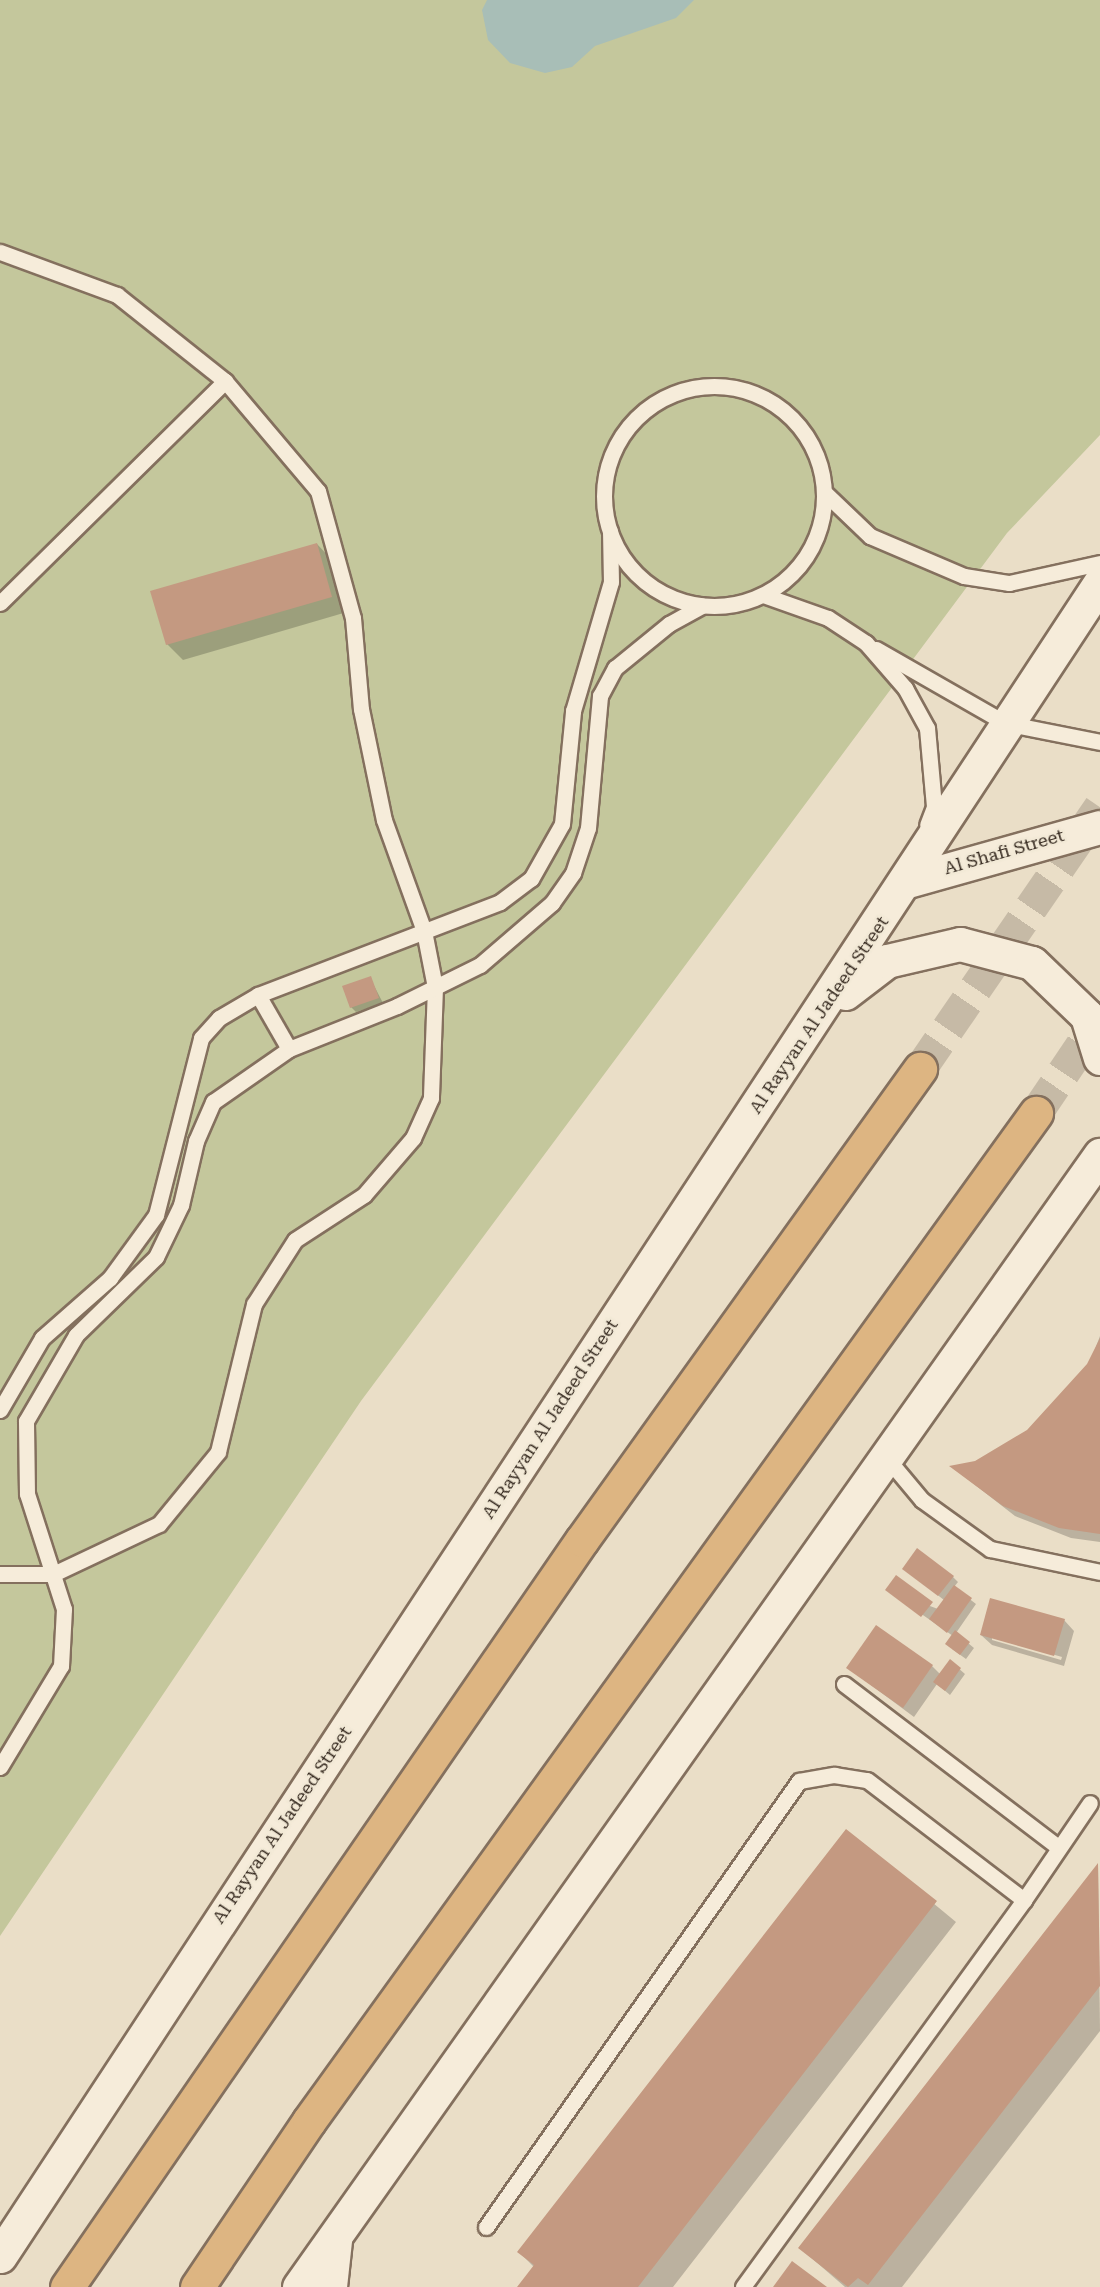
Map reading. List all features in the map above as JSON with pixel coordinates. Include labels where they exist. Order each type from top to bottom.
[{"type":"highway","points":[[67,2287],[582,1540],[920,1069]]},
{"type":"highway","points":[[197,2287],[316,2112],[1036,1113]]},
{"type":"main road","name":"Al Rayyan Al Jadeed Street","points":[[0,2256],[825,1008],[908,881],[1005,723],[1100,583]]},
{"type":"main road","name":"Al Shafi Street","points":[[908,881],[1100,827]]},
{"type":"main road","points":[[825,1008],[887,961],[960,944],[1032,963],[1087,1016],[1100,1058]]},
{"type":"main road","points":[[299,2287],[886,1457],[1098,1151]]},
{"type":"street","points":[[333,2287],[339,2232]]},
{"type":"lane","points":[[0,252],[117,295],[225,381],[318,491],[353,618],[361,709],[384,820],[424,931],[435,987],[431,1098],[413,1138],[364,1195],[295,1239],[254,1304],[218,1452],[159,1524],[53,1574],[0,1574]]},
{"type":"lane","points":[[0,603],[225,381]]},
{"type":"lane","points":[[0,1410],[42,1338],[110,1278],[156,1215],[201,1038],[219,1018],[258,995],[500,902],[531,879],[562,824],[573,711],[611,582],[610,531],[604,500],[608,468],[620,439],[639,415],[665,397],[695,387],[746,391],[783,410],[819,461],[824,492],[821,523],[809,553],[789,577],[763,595],[734,605],[702,606],[672,598],[645,582],[624,559],[610,531]]},
{"type":"lane","points":[[824,492],[870,536],[964,576],[1008,584],[1070,574],[1100,563]]},
{"type":"lane","points":[[763,595],[828,618],[866,643],[1005,723],[1100,742]]},
{"type":"lane","points":[[0,1767],[61,1666],[64,1609],[27,1494],[26,1421],[76,1335],[156,1257],[182,1205],[196,1141],[213,1102],[289,1050],[435,987],[480,965],[552,903],[573,873],[588,828],[600,696],[622,661],[702,606]]},
{"type":"lane","points":[[866,643],[905,688],[927,728],[934,807],[908,881]]},
{"type":"lane","points":[[258,995],[289,1050]]},
{"type":"lane","points":[[886,1457],[922,1500],[990,1549],[1100,1572]]},
{"type":"lane","points":[[844,1684],[1058,1847]]},
{"type":"lane","points":[[486,2227],[799,1781],[834,1774],[867,1780],[1024,1900]]},
{"type":"lane","points":[[743,2287],[1024,1900],[1090,1803]]},
{"type":"green space","points":[[0,0],[1100,0],[1100,435],[1007,533],[361,1401],[0,1936]]},
{"type":"water","points":[[487,0],[694,0],[676,18],[595,46],[572,67],[545,73],[510,63],[488,40],[482,10]]},
{"type":"building","points":[[317,543],[332,597],[166,645],[150,591]]},
{"type":"building","points":[[371,976],[379,998],[350,1008],[342,986]]},
{"type":"building","points":[[1100,1338],[1100,1534],[1059,1528],[1003,1506],[949,1466],[975,1461],[1027,1430],[1087,1364]]},
{"type":"building","points":[[917,1548],[954,1576],[938,1596],[902,1569]]},
{"type":"building","points":[[896,1575],[933,1602],[921,1617],[885,1590]]},
{"type":"building","points":[[954,1585],[972,1598],[947,1633],[929,1619]]},
{"type":"building","points":[[990,1598],[1065,1619],[1054,1656],[980,1635]]},
{"type":"building","points":[[876,1625],[933,1665],[903,1708],[846,1668]]},
{"type":"building","points":[[955,1630],[970,1642],[960,1655],[945,1644]]},
{"type":"building","points":[[950,1659],[961,1668],[945,1691],[933,1682]]},
{"type":"building","points":[[846,1829],[937,1901],[638,2287],[517,2287],[534,2265],[517,2252]]},
{"type":"building","points":[[1098,1863],[1100,1986],[868,2285],[858,2278],[848,2287],[798,2248]]},
{"type":"building","points":[[792,2261],[827,2287],[773,2287]]},
{"type":"tunnel","points":[[920,1069],[1100,807]]},
{"type":"tunnel","points":[[1036,1113],[1100,1018]]}]
